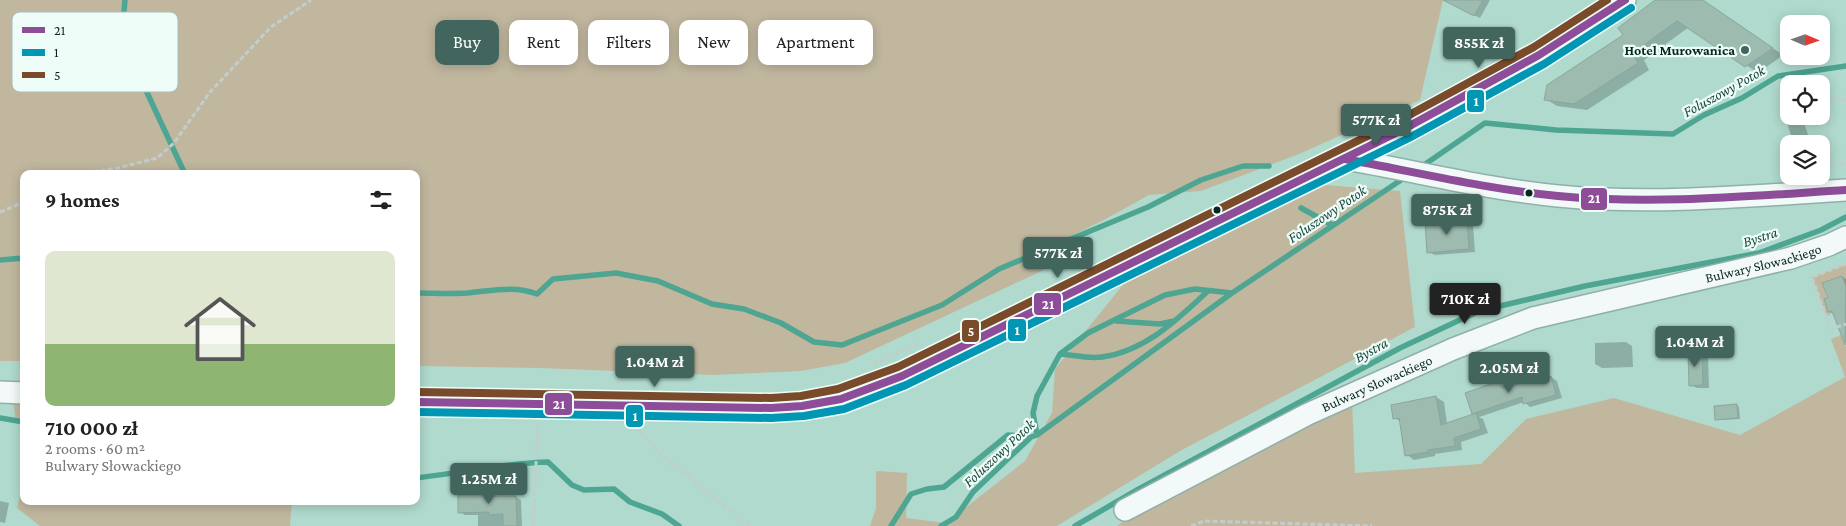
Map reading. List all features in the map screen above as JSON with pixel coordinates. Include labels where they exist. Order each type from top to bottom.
[{"type":"street","points":[[420,402],[539,405],[617,397],[771,408],[802,406],[840,399],[902,376],[1470,96],[1589,25],[1625,0]]},
{"type":"street","points":[[1345,159],[1514,191],[1605,198],[1697,198],[1846,190]]},
{"type":"street","name":"Bulwary Słowackiego","points":[[1125,510],[1308,414],[1453,349],[1524,322],[1791,258],[1845,239]]},
{"type":"street","points":[[0,392],[20,393]]},
{"type":"path","points":[[105,170],[157,158],[174,143],[210,92],[271,27],[311,0]]},
{"type":"path","points":[[1828,135],[1827,109],[1829,103],[1835,98],[1846,100]]},
{"type":"path","points":[[1830,163],[1833,166],[1846,164]]},
{"type":"path","points":[[0,212],[20,203]]},
{"type":"path","points":[[1846,264],[1812,277],[1831,329],[1846,324]]},
{"type":"path","points":[[867,367],[926,341]]},
{"type":"path","points":[[617,397],[618,378]]},
{"type":"path","points":[[607,387],[617,397],[660,454],[749,526]]},
{"type":"path","points":[[533,526],[539,405]]},
{"type":"path","points":[[1191,526],[1204,521],[1372,526]]},
{"type":"shaded area","points":[[0,0],[1443,0],[1420,100],[1299,154],[1201,191],[1149,195],[1053,245],[1050,267],[845,363],[801,371],[714,375],[541,368],[420,366],[420,170],[20,170],[20,361],[0,361]]},
{"type":"shaded area","points":[[1312,184],[1400,191],[1415,327],[1180,451],[1057,526],[870,526],[876,508],[876,471],[907,473],[906,518],[946,523],[1025,461],[1052,413],[1055,369],[1130,276]]},
{"type":"shaded area","points":[[1846,264],[1846,287],[1842,276],[1822,283],[1827,298],[1824,299],[1828,312],[1833,311],[1827,317],[1812,277]]},
{"type":"shaded area","points":[[1841,335],[1846,347],[1846,526],[1117,526],[1148,504],[1352,399],[1355,473],[1481,464],[1526,419],[1614,398],[1740,435],[1845,377],[1831,339]]},
{"type":"shaded area","points":[[13,403],[20,404],[20,424],[16,420]]},
{"type":"shaded area","points":[[20,495],[20,505],[292,505],[290,526],[40,526],[17,508]]},
{"type":"building","points":[[1443,0],[1483,0],[1474,16]]},
{"type":"building","name":"Hotel Murowanica","points":[[1655,0],[1703,0],[1773,48],[1745,67],[1677,21],[1633,53],[1638,63],[1574,104],[1544,100],[1547,85],[1623,35],[1618,28]]},
{"type":"building","points":[[1453,219],[1453,221],[1467,220],[1469,249],[1427,253],[1425,221]]},
{"type":"building","points":[[1842,276],[1846,287],[1845,345],[1832,311],[1828,312],[1824,299],[1828,298],[1822,283]]},
{"type":"building","points":[[1688,351],[1702,351],[1703,385],[1689,386]]},
{"type":"building","points":[[1551,376],[1556,395],[1523,404],[1522,397],[1472,414],[1465,393],[1499,381],[1502,388]]},
{"type":"building","points":[[1436,396],[1441,425],[1476,413],[1481,429],[1454,438],[1455,446],[1405,456],[1399,418],[1393,419],[1391,405]]},
{"type":"building","points":[[1737,404],[1738,418],[1715,420],[1714,406]]},
{"type":"building","points":[[488,491],[489,496],[516,496],[517,526],[503,526],[503,514],[489,515],[489,512],[458,513],[458,492]]},
{"type":"waterway","points":[[124,12],[125,0]]},
{"type":"waterway","name":"Foluszowy Potok","points":[[1421,167],[1485,123],[1556,130],[1673,134],[1704,115],[1742,98],[1778,76],[1846,66]]},
{"type":"waterway","points":[[147,92],[183,170]]},
{"type":"waterway","points":[[420,293],[461,293],[511,289],[537,294],[553,279],[616,273],[658,281],[712,304],[744,309],[781,323],[814,342],[842,345],[942,305],[999,269],[1148,207],[1201,180],[1243,166],[1269,166]]},
{"type":"waterway","name":"Foluszowy Potok","points":[[941,526],[956,517],[973,492],[1031,437],[1037,435],[1232,293],[1407,176]]},
{"type":"waterway","points":[[1301,208],[1332,225]]},
{"type":"waterway","name":"Bystra","points":[[1075,526],[1137,490],[1400,348],[1479,311],[1585,286],[1759,253],[1821,230],[1846,217]]},
{"type":"waterway","points":[[0,260],[20,258]]},
{"type":"waterway","points":[[1037,435],[1033,413],[1037,396],[1060,354],[1088,333],[1165,295],[1195,289],[1232,293]]},
{"type":"waterway","points":[[1060,354],[1086,357],[1118,354],[1160,333],[1208,291]]},
{"type":"waterway","points":[[1116,321],[1160,324],[1174,321]]},
{"type":"waterway","points":[[0,418],[20,421]]},
{"type":"waterway","points":[[891,526],[911,494],[927,489],[944,487],[1008,435],[1031,437]]},
{"type":"waterway","points":[[420,477],[498,466],[548,462],[572,485],[584,490],[614,489],[630,502],[662,514],[679,526]]},
{"type":"transit line","name":"5","points":[[420,392],[771,398],[801,396],[838,389],[898,367],[1400,120],[1534,47],[1607,0]]},
{"type":"transit line","name":"21","points":[[420,402],[771,408],[802,406],[841,399],[902,376],[1404,129],[1539,55],[1625,0]]},
{"type":"transit line","name":"1","points":[[420,412],[771,418],[804,416],[844,409],[906,385],[1409,138],[1544,64],[1631,8]]},
{"type":"transit line","name":"21","points":[[1345,159],[1504,189],[1594,199],[1702,199],[1846,190]]},
{"type":"place","name":"Hotel Murowanica","points":[[1745,50]]}]
